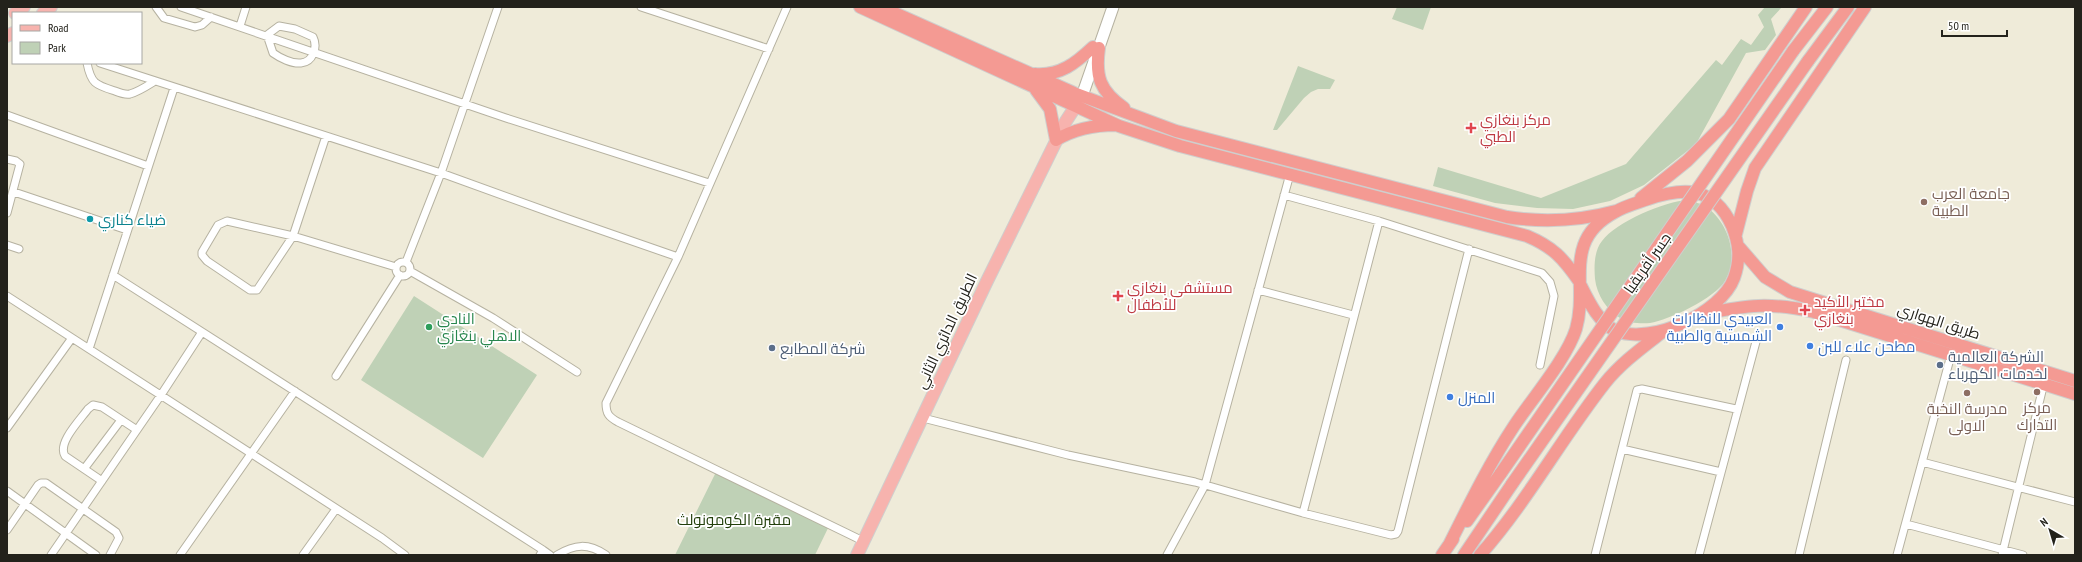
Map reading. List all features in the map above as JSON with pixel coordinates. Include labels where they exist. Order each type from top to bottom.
[{"type":"highway","points":[[860,7],[1032,80],[1046,101],[1050,110],[1056,140],[1066,134],[1086,128],[1119,126]]},
{"type":"highway","points":[[881,7],[1076,100],[1119,126],[1180,146],[1527,236],[1544,244],[1557,253],[1580,284],[1590,304],[1600,318],[1616,330],[1633,335],[1646,334],[1666,329],[1700,315],[1728,291],[1739,262],[1739,246],[1736,234],[1728,216],[1717,203],[1703,194],[1690,191],[1675,192],[1594,217],[1552,222],[1507,217],[1204,140],[1139,118],[1076,100]]},
{"type":"highway","points":[[1634,204],[1687,161],[1729,119],[1806,7]]},
{"type":"highway","name":"جسر أفريقيا","points":[[1449,545],[1501,473],[1826,7]]},
{"type":"highway","name":"جسر أفريقيا","points":[[1464,555],[1808,61],[1848,7]]},
{"type":"highway","points":[[1736,234],[1747,191],[1755,168],[1865,7]]},
{"type":"highway","points":[[1032,80],[1070,67],[1096,47]]},
{"type":"highway","points":[[1096,47],[1096,66],[1101,85],[1113,101],[1139,118]]},
{"type":"highway","points":[[1442,555],[1449,545],[1485,474],[1513,427],[1565,351],[1576,329],[1581,256],[1585,242],[1593,230],[1616,211]]},
{"type":"highway","name":"طريق الهواري","points":[[1739,246],[1765,277],[1790,292],[2075,381]]},
{"type":"highway","name":"طريق الهواري","points":[[1700,315],[1751,306],[1790,306],[1951,354],[2075,394]]},
{"type":"highway","points":[[1480,555],[1523,499],[1605,383],[1622,365],[1666,329]]},
{"type":"main road","points":[[1096,47],[1106,7]]},
{"type":"main road","points":[[1076,100],[1113,7]]},
{"type":"main road","name":"الطريق الدائري الثاني","points":[[857,555],[1076,100]]},
{"type":"street","points":[[156,7],[164,18],[195,27],[202,25],[211,17]]},
{"type":"street","points":[[181,7],[267,35],[506,118],[709,183]]},
{"type":"street","points":[[240,26],[246,7]]},
{"type":"street","points":[[641,7],[769,49]]},
{"type":"street","points":[[787,7],[678,257],[606,403],[606,411],[609,417],[864,541]]},
{"type":"street","points":[[406,262],[441,173],[496,8]]},
{"type":"street","points":[[279,26],[295,29],[313,38],[315,42],[314,52],[304,62],[290,61],[273,53],[267,35],[279,26]]},
{"type":"street","points":[[87,64],[89,75],[93,82],[98,86],[126,95],[137,92],[155,81]]},
{"type":"street","points":[[103,64],[441,173],[678,257]]},
{"type":"street","points":[[89,349],[174,88]]},
{"type":"street","points":[[7,115],[148,166]]},
{"type":"street","points":[[326,136],[293,236],[259,288],[254,291],[207,261],[202,255],[202,252],[218,225],[224,222],[293,236],[396,267]]},
{"type":"street","points":[[7,159],[16,160],[20,164],[14,192],[7,213]]},
{"type":"street","points":[[1167,555],[1204,485],[1290,174]]},
{"type":"street","points":[[14,192],[127,230]]},
{"type":"street","points":[[1284,195],[1379,221],[1542,273],[1550,282],[1554,296],[1540,365]]},
{"type":"street","points":[[1303,513],[1353,315],[1379,221]]},
{"type":"street","points":[[7,245],[19,249]]},
{"type":"street","points":[[923,418],[1068,455],[1204,485],[1303,513],[1391,535],[1396,534],[1469,249]]},
{"type":"street","points":[[400,262],[406,262],[410,266],[410,271],[406,275],[400,275],[396,272],[396,267],[400,262]]},
{"type":"street","points":[[410,271],[493,318],[577,372]]},
{"type":"street","points":[[113,275],[295,391],[541,553],[550,555]]},
{"type":"street","points":[[336,376],[400,275]]},
{"type":"street","points":[[1258,290],[1353,315]]},
{"type":"street","points":[[7,296],[252,453],[382,538],[405,555]]},
{"type":"street","points":[[51,555],[162,395],[202,332]]},
{"type":"street","points":[[7,428],[72,338]]},
{"type":"street","points":[[1699,555],[1722,472],[1736,409],[1757,338]]},
{"type":"street","points":[[1898,555],[1951,354]]},
{"type":"street","points":[[1799,555],[1846,360]]},
{"type":"street","points":[[2003,552],[2044,383]]},
{"type":"street","points":[[1595,555],[1637,390],[1642,389],[1736,409]]},
{"type":"street","points":[[180,555],[295,391]]},
{"type":"street","points":[[102,482],[65,456],[62,449],[64,442],[88,409],[93,405],[97,405],[137,430]]},
{"type":"street","points":[[84,469],[121,420]]},
{"type":"street","points":[[1622,449],[1722,472]]},
{"type":"street","points":[[1922,462],[2075,502]]},
{"type":"street","points":[[7,530],[38,485],[44,483],[118,535],[118,543],[110,555]]},
{"type":"street","points":[[7,491],[96,555]]},
{"type":"street","points":[[303,555],[336,509]]},
{"type":"street","points":[[1906,524],[2003,552],[2023,555]]},
{"type":"street","points":[[556,555],[567,549],[585,546],[596,548],[606,555]]},
{"type":"green space","points":[[1397,7],[1431,7],[1423,30],[1392,19]]},
{"type":"green space","points":[[1765,7],[1782,7],[1771,19],[1776,35],[1765,50],[1746,53],[1696,144],[1644,185],[1610,201],[1573,209],[1537,208],[1495,203],[1433,186],[1438,167],[1541,198],[1626,164],[1716,60],[1722,65],[1741,39],[1751,45],[1764,27],[1758,15]]},
{"type":"green space","points":[[1298,66],[1335,80],[1330,89],[1318,89],[1311,92],[1304,98],[1277,130],[1273,130]]},
{"type":"green space","points":[[1688,200],[1705,206],[1720,221],[1725,230],[1729,240],[1731,261],[1729,272],[1725,281],[1720,288],[1702,301],[1668,318],[1650,323],[1623,320],[1606,306],[1596,285],[1595,264],[1599,245],[1609,234],[1629,220],[1654,208],[1678,201]]},
{"type":"green space","points":[[414,296],[537,375],[483,458],[361,380]]},
{"type":"green space","name":"مقبرة الكومونولث","points":[[717,470],[830,524],[815,555],[675,555]]},
{"type":"place","name":"مركز بنغازي الطبي","points":[[1471,128]]},
{"type":"place","name":"جامعة العرب الطبية","points":[[1924,202]]},
{"type":"place","name":"ضياء كناري","points":[[90,219]]},
{"type":"place","name":"مستشفى بنغازي للأطفال","points":[[1118,296]]},
{"type":"place","name":"مختبر الأكيد بنغازي","points":[[1805,310]]},
{"type":"place","name":"النادي الاهلي بنغازي","points":[[429,327]]},
{"type":"place","name":"العبيدي للنظارات الشمسية والطبية","points":[[1780,327]]},
{"type":"place","name":"مطحن علاء للبن","points":[[1810,346]]},
{"type":"place","name":"شركة المطابع","points":[[772,348]]},
{"type":"place","name":"الشركة العالمية لخدمات الكهرباء","points":[[1940,365]]},
{"type":"place","name":"مركز التدارك","points":[[2037,392]]},
{"type":"place","name":"مدرسة النخبة الاولى","points":[[1967,393]]},
{"type":"place","name":"المنزل","points":[[1450,397]]}]
